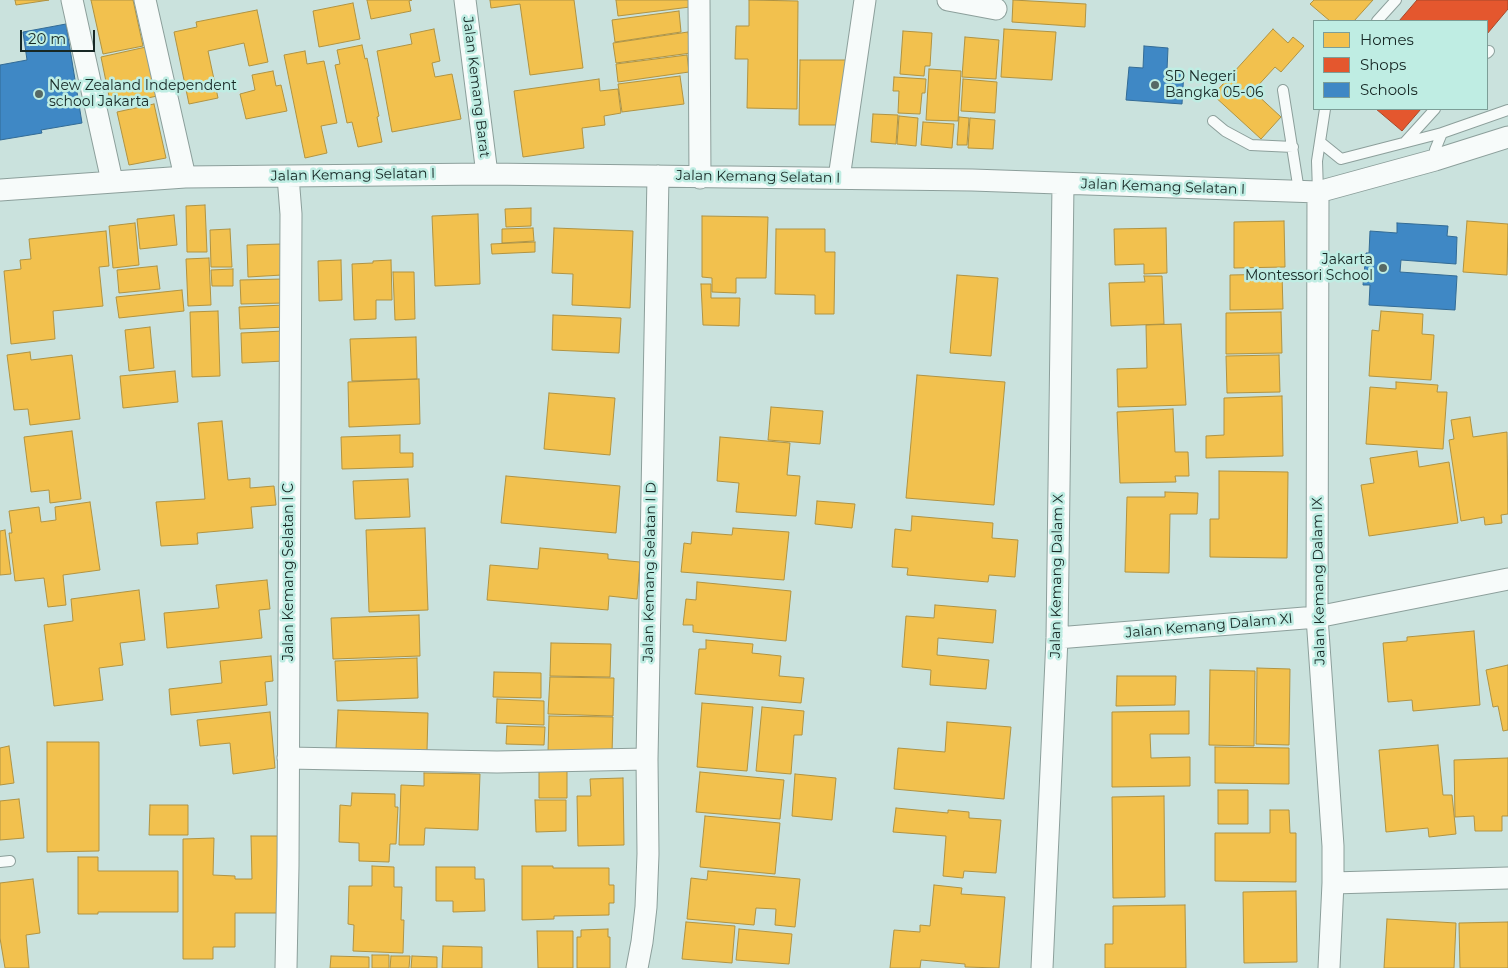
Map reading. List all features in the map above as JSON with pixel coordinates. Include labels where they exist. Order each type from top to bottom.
[{"type":"street","points":[[72,0],[112,181]]},
{"type":"street","points":[[145,0],[185,177]]},
{"type":"street","name":"Jalan Kemang Barat","points":[[465,0],[487,174]]},
{"type":"street","points":[[699,0],[700,178]]},
{"type":"street","points":[[839,178],[865,0]]},
{"type":"street","points":[[948,0],[996,9]]},
{"type":"street","name":"Jalan Kemang Selatan I","points":[[0,190],[185,177],[487,174],[972,180],[1309,192],[1435,160],[1508,137]]},
{"type":"street","name":"Jalan Kemang Selatan I C","points":[[286,968],[291,214],[288,176]]},
{"type":"street","name":"Jalan Kemang Selatan I D","points":[[637,968],[646,907],[648,854],[647,759],[658,176]]},
{"type":"street","name":"Jalan Kemang Dalam X","points":[[1042,968],[1057,638],[1063,184]]},
{"type":"street","name":"Jalan Kemang Dalam IX","points":[[1309,192],[1317,618],[1334,883],[1329,968]]},
{"type":"street","name":"Jalan Kemang Dalam XI","points":[[1057,638],[1317,618],[1508,579]]},
{"type":"street","points":[[288,758],[497,762],[647,759]]},
{"type":"street","points":[[1334,883],[1508,878]]},
{"type":"lane","points":[[1378,20],[1396,0]]},
{"type":"lane","points":[[1283,90],[1293,147],[1309,192]]},
{"type":"lane","points":[[1309,192],[1317,161],[1324,110]]},
{"type":"lane","points":[[1404,142],[1434,110]]},
{"type":"lane","points":[[1320,142],[1341,159],[1442,133],[1508,110]]},
{"type":"lane","points":[[1213,121],[1225,131],[1251,145],[1293,147]]},
{"type":"lane","points":[[1435,160],[1435,150],[1442,133]]},
{"type":"building: Homes","points":[[15,0],[49,0],[16,5]]},
{"type":"building: Homes","points":[[91,0],[133,0],[143,46],[103,54]]},
{"type":"building: Homes","points":[[367,0],[412,0],[409,1],[411,11],[371,19]]},
{"type":"building: Homes","points":[[490,0],[574,0],[583,68],[530,75],[520,4],[491,8]]},
{"type":"building: Homes","points":[[616,0],[689,0],[690,7],[618,16]]},
{"type":"building: Homes","points":[[749,0],[798,1],[797,109],[747,108],[748,59],[735,59],[736,26],[749,26]]},
{"type":"building: Homes","points":[[1013,0],[1086,4],[1085,27],[1012,22]]},
{"type":"building: Homes","points":[[1314,0],[1373,0],[1355,20],[1329,20],[1310,4]]},
{"type":"building: Homes","points":[[353,3],[360,39],[319,47],[313,11]]},
{"type":"building: Homes","points":[[257,10],[268,62],[249,66],[244,43],[208,51],[218,98],[189,104],[174,32],[197,27],[196,22]]},
{"type":"building: Homes","points":[[679,11],[681,32],[615,42],[612,20]]},
{"type":"building: Homes","points":[[434,29],[440,61],[432,63],[435,77],[452,74],[461,119],[392,132],[377,51],[412,44],[410,34]]},
{"type":"building: Homes","points":[[1004,29],[1056,32],[1052,80],[1001,77]]},
{"type":"building: Homes","points":[[1273,29],[1288,43],[1293,37],[1304,46],[1281,72],[1275,67],[1253,91],[1281,117],[1261,139],[1213,95]]},
{"type":"building: Homes","points":[[903,31],[932,33],[930,66],[925,66],[924,76],[900,74]]},
{"type":"building: Homes","points":[[688,32],[691,53],[616,63],[613,43]]},
{"type":"building: Homes","points":[[965,37],[999,40],[996,79],[962,77]]},
{"type":"building: Homes","points":[[362,45],[365,59],[367,58],[379,116],[377,117],[382,142],[358,147],[352,122],[347,123],[335,65],[340,64],[337,50]]},
{"type":"building: Homes","points":[[146,47],[157,96],[111,106],[101,57]]},
{"type":"building: Homes","points":[[305,51],[307,64],[324,61],[337,123],[321,126],[327,153],[305,158],[284,55]]},
{"type":"building: Homes","points":[[687,55],[689,72],[618,82],[616,64]]},
{"type":"building: Homes","points":[[800,60],[847,60],[846,125],[799,125]]},
{"type":"building: Homes","points":[[929,69],[961,71],[958,121],[926,120]]},
{"type":"building: Homes","points":[[273,71],[276,86],[281,85],[287,111],[246,119],[240,94],[255,90],[252,75]]},
{"type":"building: Homes","points":[[680,76],[684,104],[622,112],[618,84]]},
{"type":"building: Homes","points":[[894,77],[926,79],[925,93],[922,93],[920,114],[898,113],[899,91],[893,91]]},
{"type":"building: Homes","points":[[599,79],[600,91],[618,89],[621,113],[604,116],[605,125],[582,128],[584,148],[523,157],[514,91]]},
{"type":"building: Homes","points":[[963,79],[997,82],[995,113],[961,111]]},
{"type":"building: Homes","points":[[154,104],[166,158],[129,165],[117,112]]},
{"type":"building: Homes","points":[[873,114],[898,115],[896,144],[871,142]]},
{"type":"building: Homes","points":[[899,116],[918,118],[916,146],[897,144]]},
{"type":"building: Homes","points":[[959,117],[969,118],[967,145],[957,145]]},
{"type":"building: Homes","points":[[970,118],[995,120],[993,149],[968,148]]},
{"type":"building: Homes","points":[[923,122],[954,124],[952,148],[921,145]]},
{"type":"building: Homes","points":[[205,205],[207,252],[187,252],[186,206]]},
{"type":"building: Homes","points":[[531,208],[531,226],[506,227],[505,209]]},
{"type":"building: Homes","points":[[478,214],[480,284],[435,286],[432,216]]},
{"type":"building: Homes","points":[[174,215],[177,245],[140,249],[137,219]]},
{"type":"building: Homes","points":[[702,216],[768,217],[766,278],[736,278],[736,293],[712,292],[712,278],[702,277]]},
{"type":"building: Homes","points":[[1284,221],[1285,267],[1234,268],[1234,222]]},
{"type":"building: Homes","points":[[1467,221],[1508,224],[1507,275],[1463,272]]},
{"type":"building: Homes","points":[[135,223],[139,265],[113,268],[109,226]]},
{"type":"building: Homes","points":[[533,228],[534,241],[502,243],[502,229]]},
{"type":"building: Homes","points":[[554,228],[633,231],[630,308],[572,305],[573,274],[552,273]]},
{"type":"building: Homes","points":[[1166,228],[1167,273],[1144,274],[1144,264],[1115,265],[1114,229]]},
{"type":"building: Homes","points":[[230,229],[232,267],[211,267],[210,230]]},
{"type":"building: Homes","points":[[776,229],[825,229],[825,252],[835,252],[834,314],[815,314],[815,295],[775,294]]},
{"type":"building: Homes","points":[[106,231],[109,266],[99,267],[103,306],[53,311],[55,339],[11,344],[4,271],[21,269],[20,260],[31,259],[29,239]]},
{"type":"building: Homes","points":[[535,242],[535,252],[492,254],[491,244]]},
{"type":"building: Homes","points":[[281,244],[282,275],[248,277],[247,245]]},
{"type":"building: Homes","points":[[209,258],[211,305],[188,306],[186,259]]},
{"type":"building: Homes","points":[[341,260],[342,300],[319,301],[318,261]]},
{"type":"building: Homes","points":[[391,260],[392,300],[376,300],[376,319],[354,320],[352,264]]},
{"type":"building: Homes","points":[[157,266],[160,289],[119,293],[117,270]]},
{"type":"building: Homes","points":[[233,269],[233,286],[212,286],[211,270]]},
{"type":"building: Homes","points":[[393,272],[414,272],[415,319],[395,320]]},
{"type":"building: Homes","points":[[1282,274],[1283,309],[1230,310],[1230,275]]},
{"type":"building: Homes","points":[[957,275],[998,278],[991,356],[950,353]]},
{"type":"building: Homes","points":[[1144,276],[1162,276],[1164,324],[1111,326],[1109,283],[1145,282]]},
{"type":"building: Homes","points":[[283,279],[284,303],[241,304],[240,280]]},
{"type":"building: Homes","points":[[701,284],[711,284],[711,298],[740,298],[739,326],[703,325]]},
{"type":"building: Homes","points":[[182,290],[184,311],[119,318],[116,297]]},
{"type":"building: Homes","points":[[285,305],[286,327],[240,329],[239,307]]},
{"type":"building: Homes","points":[[218,311],[220,376],[192,377],[190,312]]},
{"type":"building: Homes","points":[[1381,311],[1423,314],[1422,334],[1434,335],[1431,380],[1369,376],[1372,330],[1379,331]]},
{"type":"building: Homes","points":[[1281,312],[1282,353],[1226,354],[1226,313]]},
{"type":"building: Homes","points":[[553,315],[621,318],[619,353],[552,350]]},
{"type":"building: Homes","points":[[1181,324],[1186,405],[1118,407],[1117,369],[1147,368],[1146,325]]},
{"type":"building: Homes","points":[[150,327],[154,368],[129,371],[125,330]]},
{"type":"building: Homes","points":[[284,331],[285,361],[242,363],[241,333]]},
{"type":"building: Homes","points":[[416,337],[417,379],[352,381],[350,339]]},
{"type":"building: Homes","points":[[30,352],[31,360],[72,355],[80,419],[30,425],[28,409],[14,410],[7,355]]},
{"type":"building: Homes","points":[[1279,355],[1280,392],[1227,393],[1226,356]]},
{"type":"building: Homes","points":[[175,371],[178,402],[123,408],[120,376]]},
{"type":"building: Homes","points":[[917,375],[1005,382],[994,505],[906,498]]},
{"type":"building: Homes","points":[[419,379],[420,424],[349,427],[348,382]]},
{"type":"building: Homes","points":[[1396,382],[1438,385],[1437,392],[1447,392],[1443,449],[1366,444],[1370,387],[1396,389]]},
{"type":"building: Homes","points":[[549,393],[615,398],[610,455],[544,449]]},
{"type":"building: Homes","points":[[1282,396],[1283,456],[1206,458],[1206,436],[1224,435],[1224,398]]},
{"type":"building: Homes","points":[[771,407],[823,411],[820,444],[768,440]]},
{"type":"building: Homes","points":[[1173,409],[1175,452],[1188,452],[1189,476],[1175,476],[1176,482],[1120,483],[1117,412]]},
{"type":"building: Homes","points":[[1470,417],[1473,437],[1507,432],[1508,514],[1501,515],[1502,523],[1485,525],[1484,517],[1461,521],[1449,440],[1454,439],[1451,420]]},
{"type":"building: Homes","points":[[222,421],[228,480],[250,478],[250,488],[274,486],[276,505],[251,507],[253,528],[197,533],[198,544],[161,546],[156,502],[205,499],[198,423]]},
{"type":"building: Homes","points":[[72,431],[81,499],[50,503],[49,490],[31,492],[24,437]]},
{"type":"building: Homes","points":[[400,435],[400,453],[413,453],[413,467],[342,469],[341,437]]},
{"type":"building: Homes","points":[[720,437],[790,443],[787,475],[800,476],[796,516],[736,512],[739,483],[717,481]]},
{"type":"building: Homes","points":[[1417,451],[1419,467],[1449,462],[1458,523],[1369,536],[1361,485],[1374,483],[1370,458]]},
{"type":"building: Homes","points":[[1219,471],[1288,472],[1287,558],[1210,557],[1210,519],[1219,519]]},
{"type":"building: Homes","points":[[506,476],[620,486],[616,533],[501,523]]},
{"type":"building: Homes","points":[[408,479],[410,517],[355,519],[353,481]]},
{"type":"building: Homes","points":[[1165,492],[1198,493],[1197,514],[1170,514],[1169,573],[1125,572],[1127,497],[1165,497]]},
{"type":"building: Homes","points":[[817,501],[855,504],[852,528],[815,524]]},
{"type":"building: Homes","points":[[90,502],[100,570],[63,575],[66,605],[48,607],[44,578],[15,581],[9,533],[12,533],[9,511],[39,507],[41,522],[56,520],[55,507]]},
{"type":"building: Homes","points":[[912,516],[993,523],[992,538],[1018,540],[1015,577],[989,575],[988,582],[907,575],[908,568],[892,567],[895,529],[911,531]]},
{"type":"building: Homes","points":[[425,528],[428,610],[369,612],[366,530]]},
{"type":"building: Homes","points":[[733,528],[789,532],[784,580],[681,572],[684,543],[691,544],[692,532],[732,535]]},
{"type":"building: Homes","points":[[5,530],[11,574],[0,575],[0,531]]},
{"type":"building: Homes","points":[[540,548],[608,554],[608,559],[640,562],[637,599],[609,596],[608,610],[487,600],[490,565],[538,569]]},
{"type":"building: Homes","points":[[267,580],[270,609],[259,610],[262,638],[167,648],[164,613],[219,608],[216,585]]},
{"type":"building: Homes","points":[[697,582],[791,591],[786,641],[693,632],[693,625],[683,625],[686,599],[696,600]]},
{"type":"building: Homes","points":[[139,590],[145,640],[120,643],[123,665],[99,668],[103,700],[54,706],[44,625],[73,621],[71,599]]},
{"type":"building: Homes","points":[[935,605],[996,610],[993,643],[938,638],[937,655],[989,660],[986,689],[930,685],[931,670],[902,667],[906,616],[934,618]]},
{"type":"building: Homes","points":[[419,615],[420,656],[333,659],[331,618]]},
{"type":"building: Homes","points":[[1474,631],[1480,705],[1413,711],[1412,700],[1388,702],[1383,643],[1407,641],[1407,637]]},
{"type":"building: Homes","points":[[706,640],[753,644],[752,653],[781,656],[779,676],[804,678],[801,703],[695,694],[699,649],[706,649]]},
{"type":"building: Homes","points":[[551,643],[611,644],[610,677],[550,676]]},
{"type":"building: Homes","points":[[271,656],[273,681],[265,682],[267,705],[171,715],[169,689],[222,683],[220,661]]},
{"type":"building: Homes","points":[[417,658],[418,698],[337,701],[335,661]]},
{"type":"building: Homes","points":[[1508,665],[1508,730],[1503,731],[1498,706],[1493,707],[1486,670]]},
{"type":"building: Homes","points":[[1257,668],[1290,669],[1289,745],[1256,744]]},
{"type":"building: Homes","points":[[1210,670],[1255,671],[1254,746],[1209,745]]},
{"type":"building: Homes","points":[[494,672],[541,673],[541,698],[493,697]]},
{"type":"building: Homes","points":[[1117,676],[1176,676],[1175,705],[1116,706]]},
{"type":"building: Homes","points":[[550,677],[614,678],[613,716],[548,714]]},
{"type":"building: Homes","points":[[497,699],[544,701],[544,725],[496,723]]},
{"type":"building: Homes","points":[[702,703],[753,707],[747,771],[697,767]]},
{"type":"building: Homes","points":[[762,707],[804,711],[802,735],[794,735],[791,774],[756,771]]},
{"type":"building: Homes","points":[[338,710],[428,713],[427,751],[336,749]]},
{"type":"building: Homes","points":[[1189,711],[1189,734],[1150,734],[1151,758],[1190,757],[1190,786],[1112,787],[1112,712]]},
{"type":"building: Homes","points":[[270,712],[275,768],[233,774],[230,743],[200,746],[197,720]]},
{"type":"building: Homes","points":[[549,716],[613,717],[612,754],[548,752]]},
{"type":"building: Homes","points":[[947,722],[1011,727],[1004,799],[894,789],[898,748],[945,752]]},
{"type":"building: Homes","points":[[507,726],[545,727],[544,745],[506,744]]},
{"type":"building: Homes","points":[[47,742],[99,742],[99,851],[47,852]]},
{"type":"building: Homes","points":[[1438,745],[1443,795],[1452,795],[1456,834],[1429,837],[1428,828],[1386,832],[1379,750]]},
{"type":"building: Homes","points":[[9,746],[14,783],[0,785],[0,748]]},
{"type":"building: Homes","points":[[1215,747],[1289,748],[1289,784],[1215,783]]},
{"type":"building: Homes","points":[[1508,758],[1508,816],[1502,816],[1502,831],[1475,831],[1474,816],[1455,817],[1454,760]]},
{"type":"building: Homes","points":[[567,766],[567,798],[539,798],[539,767]]},
{"type":"building: Homes","points":[[700,772],[784,780],[780,819],[696,812]]},
{"type":"building: Homes","points":[[424,773],[480,774],[478,830],[425,828],[424,845],[399,845],[401,785],[424,786]]},
{"type":"building: Homes","points":[[795,774],[836,778],[832,820],[792,816]]},
{"type":"building: Homes","points":[[623,778],[624,845],[578,846],[577,796],[591,796],[590,779]]},
{"type":"building: Homes","points":[[1218,790],[1248,790],[1248,824],[1218,824]]},
{"type":"building: Homes","points":[[352,793],[395,794],[395,807],[398,807],[396,844],[390,844],[389,862],[359,861],[359,843],[339,842],[340,805],[351,806]]},
{"type":"building: Homes","points":[[1164,796],[1165,897],[1113,898],[1112,797]]},
{"type":"building: Homes","points":[[19,799],[24,838],[0,840],[0,801]]},
{"type":"building: Homes","points":[[535,800],[566,800],[566,831],[536,832]]},
{"type":"building: Homes","points":[[150,805],[188,805],[188,835],[149,835]]},
{"type":"building: Homes","points":[[896,808],[948,813],[948,810],[969,812],[969,818],[1001,820],[996,873],[964,871],[963,878],[943,876],[946,836],[893,832]]},
{"type":"building: Homes","points":[[1270,810],[1289,810],[1290,833],[1296,833],[1296,882],[1215,881],[1215,833],[1270,833]]},
{"type":"building: Homes","points":[[705,816],[780,823],[775,874],[700,867]]},
{"type":"building: Homes","points":[[251,836],[279,836],[279,913],[235,913],[235,947],[213,947],[213,959],[183,959],[183,839],[214,838],[213,875],[235,876],[235,879],[252,879]]},
{"type":"building: Homes","points":[[78,857],[98,857],[98,871],[178,871],[178,912],[98,912],[98,914],[78,914]]},
{"type":"building: Homes","points":[[372,866],[394,867],[394,887],[402,887],[403,953],[353,951],[354,925],[348,924],[349,886],[372,886]]},
{"type":"building: Homes","points":[[522,866],[609,868],[609,885],[614,885],[614,903],[609,903],[609,915],[554,916],[554,919],[522,920]]},
{"type":"building: Homes","points":[[436,867],[475,867],[475,879],[484,879],[485,911],[453,912],[453,901],[436,901]]},
{"type":"building: Homes","points":[[708,871],[800,879],[795,927],[775,925],[776,909],[756,908],[754,925],[687,919],[691,878],[707,880]]},
{"type":"building: Homes","points":[[33,879],[40,933],[26,935],[29,968],[5,968],[0,938],[0,883]]},
{"type":"building: Homes","points":[[934,885],[962,888],[961,894],[1005,897],[999,968],[965,967],[965,964],[921,960],[920,968],[890,968],[894,930],[920,932],[920,925],[930,926]]},
{"type":"building: Homes","points":[[1296,891],[1297,962],[1244,963],[1243,892]]},
{"type":"building: Homes","points":[[1185,905],[1186,968],[1105,968],[1105,944],[1113,944],[1113,906]]},
{"type":"building: Homes","points":[[1387,919],[1456,923],[1454,968],[1384,968]]},
{"type":"building: Homes","points":[[686,922],[735,926],[732,963],[682,959]]},
{"type":"building: Homes","points":[[1508,922],[1508,968],[1460,968],[1459,923]]},
{"type":"building: Homes","points":[[608,929],[608,937],[610,937],[610,968],[577,968],[577,937],[581,937],[581,930]]},
{"type":"building: Homes","points":[[739,929],[792,934],[789,964],[736,960]]},
{"type":"building: Homes","points":[[537,931],[573,931],[573,968],[538,968]]},
{"type":"building: Homes","points":[[443,946],[482,947],[482,968],[442,968]]},
{"type":"building: Homes","points":[[372,955],[389,955],[389,968],[372,968]]},
{"type":"building: Homes","points":[[331,956],[369,957],[369,968],[330,968]]},
{"type":"building: Homes","points":[[391,956],[410,956],[409,968],[390,968]]},
{"type":"building: Homes","points":[[412,956],[437,957],[437,968],[411,968]]},
{"type":"building: Shops","points":[[1417,0],[1508,0],[1508,9],[1488,33],[1488,20],[1400,20]]},
{"type":"building: Shops","points":[[1377,110],[1420,110],[1402,131]]},
{"type":"building: Schools","name":"New Zealand Independent school Jakarta","points":[[66,24],[82,123],[41,130],[42,133],[0,140],[0,65],[27,60],[23,32]]},
{"type":"building: Schools","name":"SD Negeri Bangka 05-06","points":[[1144,46],[1168,48],[1167,70],[1184,71],[1182,104],[1126,100],[1129,67],[1143,68]]},
{"type":"building: Schools","name":"Jakarta Montessori School","points":[[1397,223],[1448,226],[1447,236],[1457,237],[1456,264],[1401,260],[1400,272],[1457,276],[1455,310],[1369,305],[1370,285],[1363,285],[1366,253],[1369,253],[1370,231],[1397,233]]},
{"type":"place","name":"SD Negeri Bangka 05-06","points":[[1155,85]]},
{"type":"place","name":"New Zealand Independent school Jakarta","points":[[39,94]]},
{"type":"place","name":"Jakarta Montessori School","points":[[1383,268]]}]
